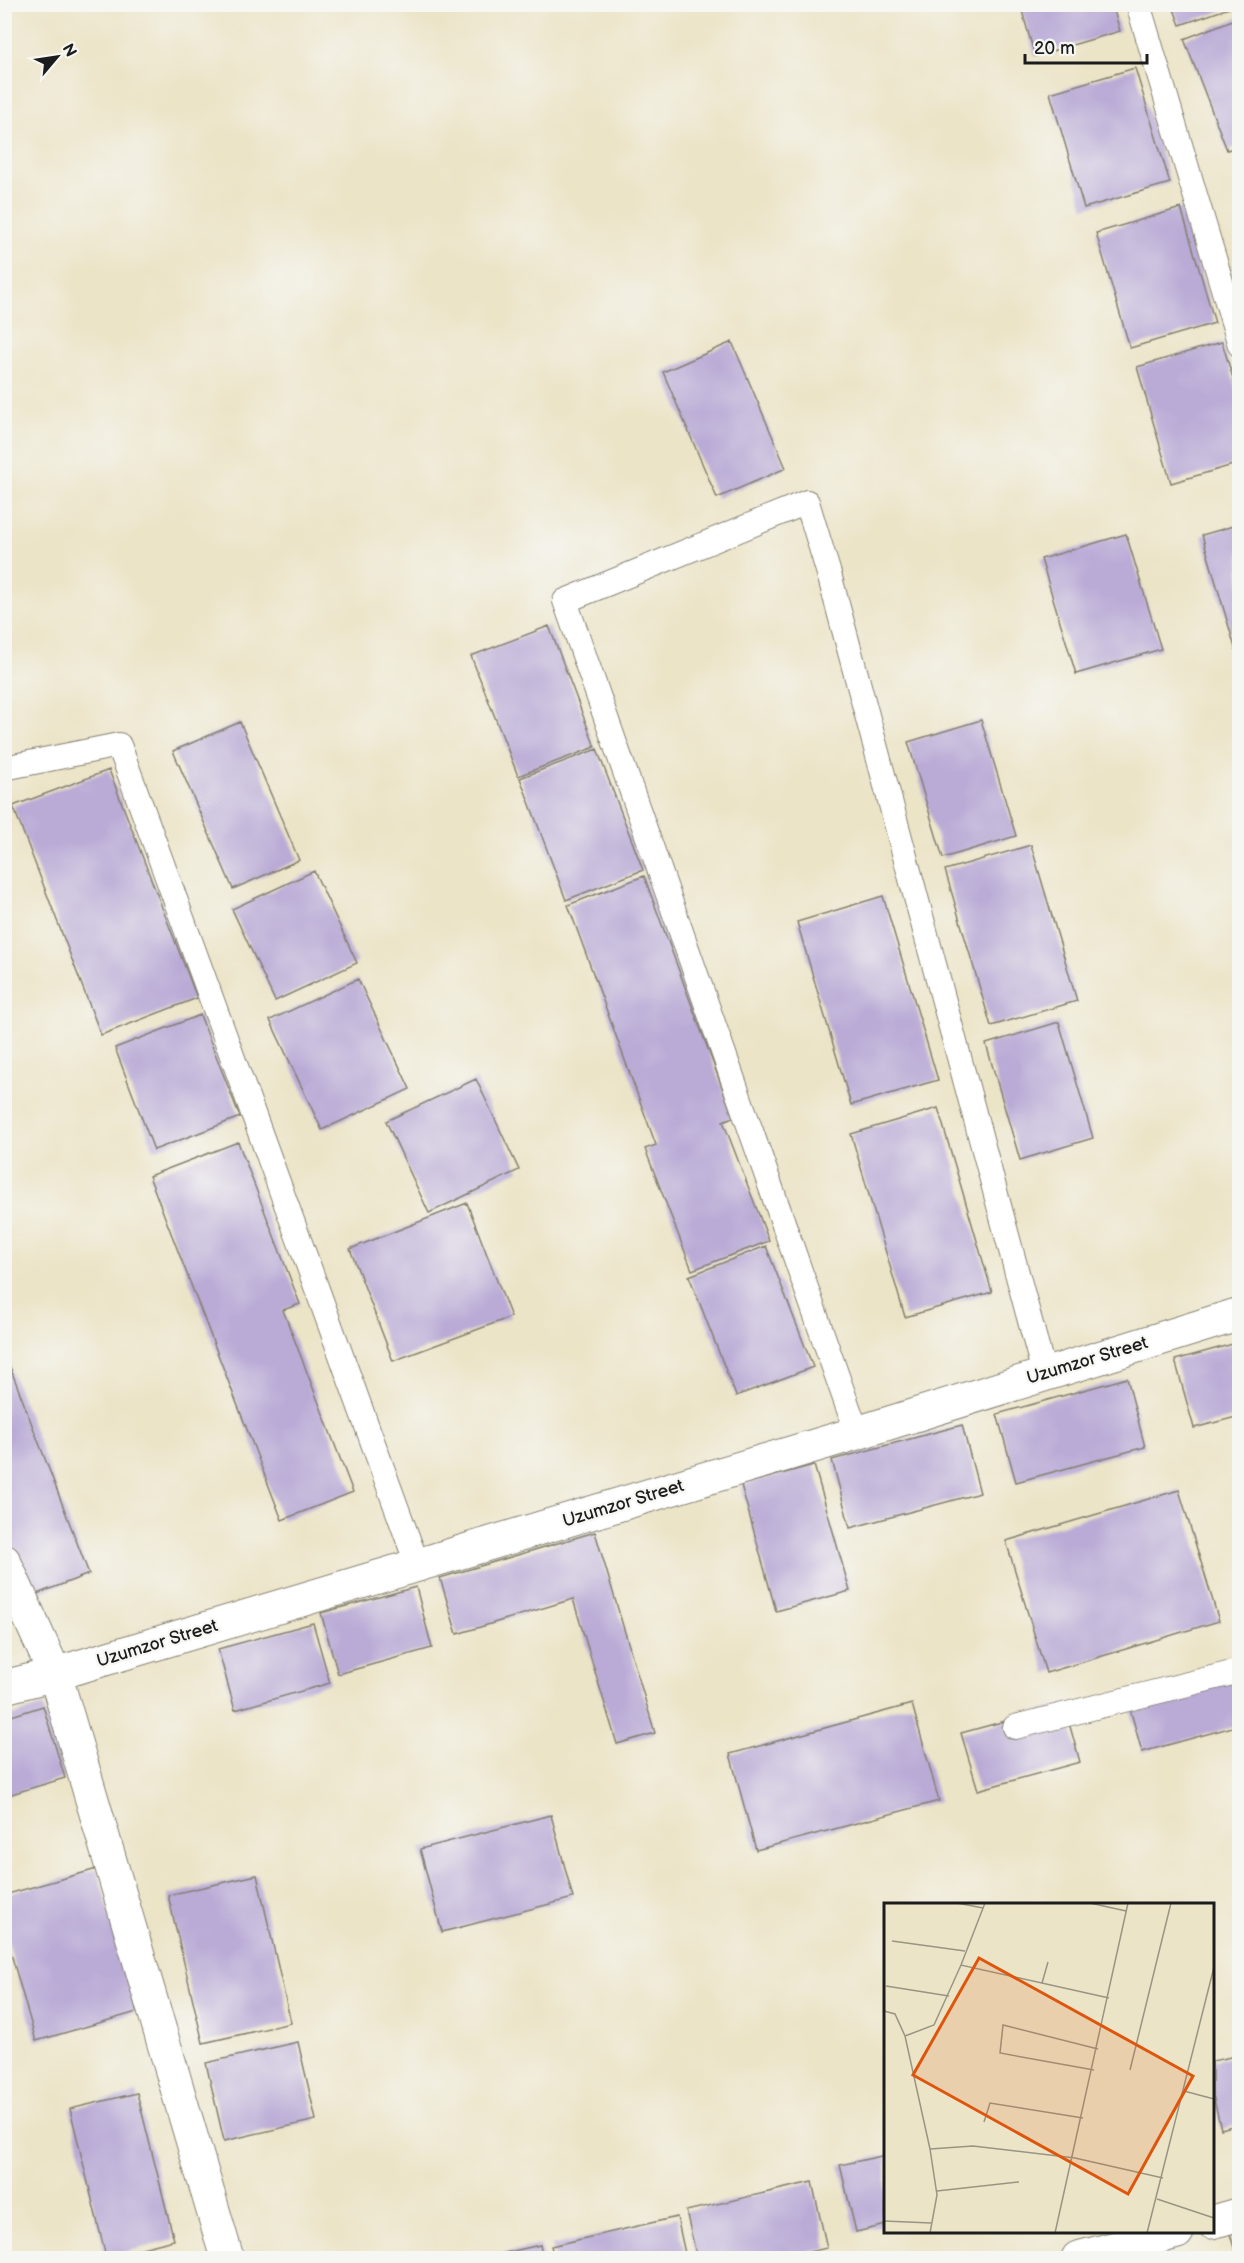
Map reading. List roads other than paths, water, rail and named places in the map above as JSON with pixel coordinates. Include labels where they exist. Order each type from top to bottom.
[{"type":"street","name":"Uzumzor Street","points":[[4,1687],[55,1674],[857,1433],[1239,1314]]},
{"type":"street","points":[[4,1561],[55,1674],[226,2259]]},
{"type":"street","points":[[1214,2221],[1239,2214]]},
{"type":"street","points":[[1083,2258],[1173,2233]]},
{"type":"lane","points":[[1138,4],[1239,345]]},
{"type":"lane","points":[[857,1433],[565,601],[807,502],[841,620],[1044,1373]]},
{"type":"lane","points":[[4,768],[119,745],[417,1564]]},
{"type":"lane","points":[[1015,1727],[1239,1671]]}]
